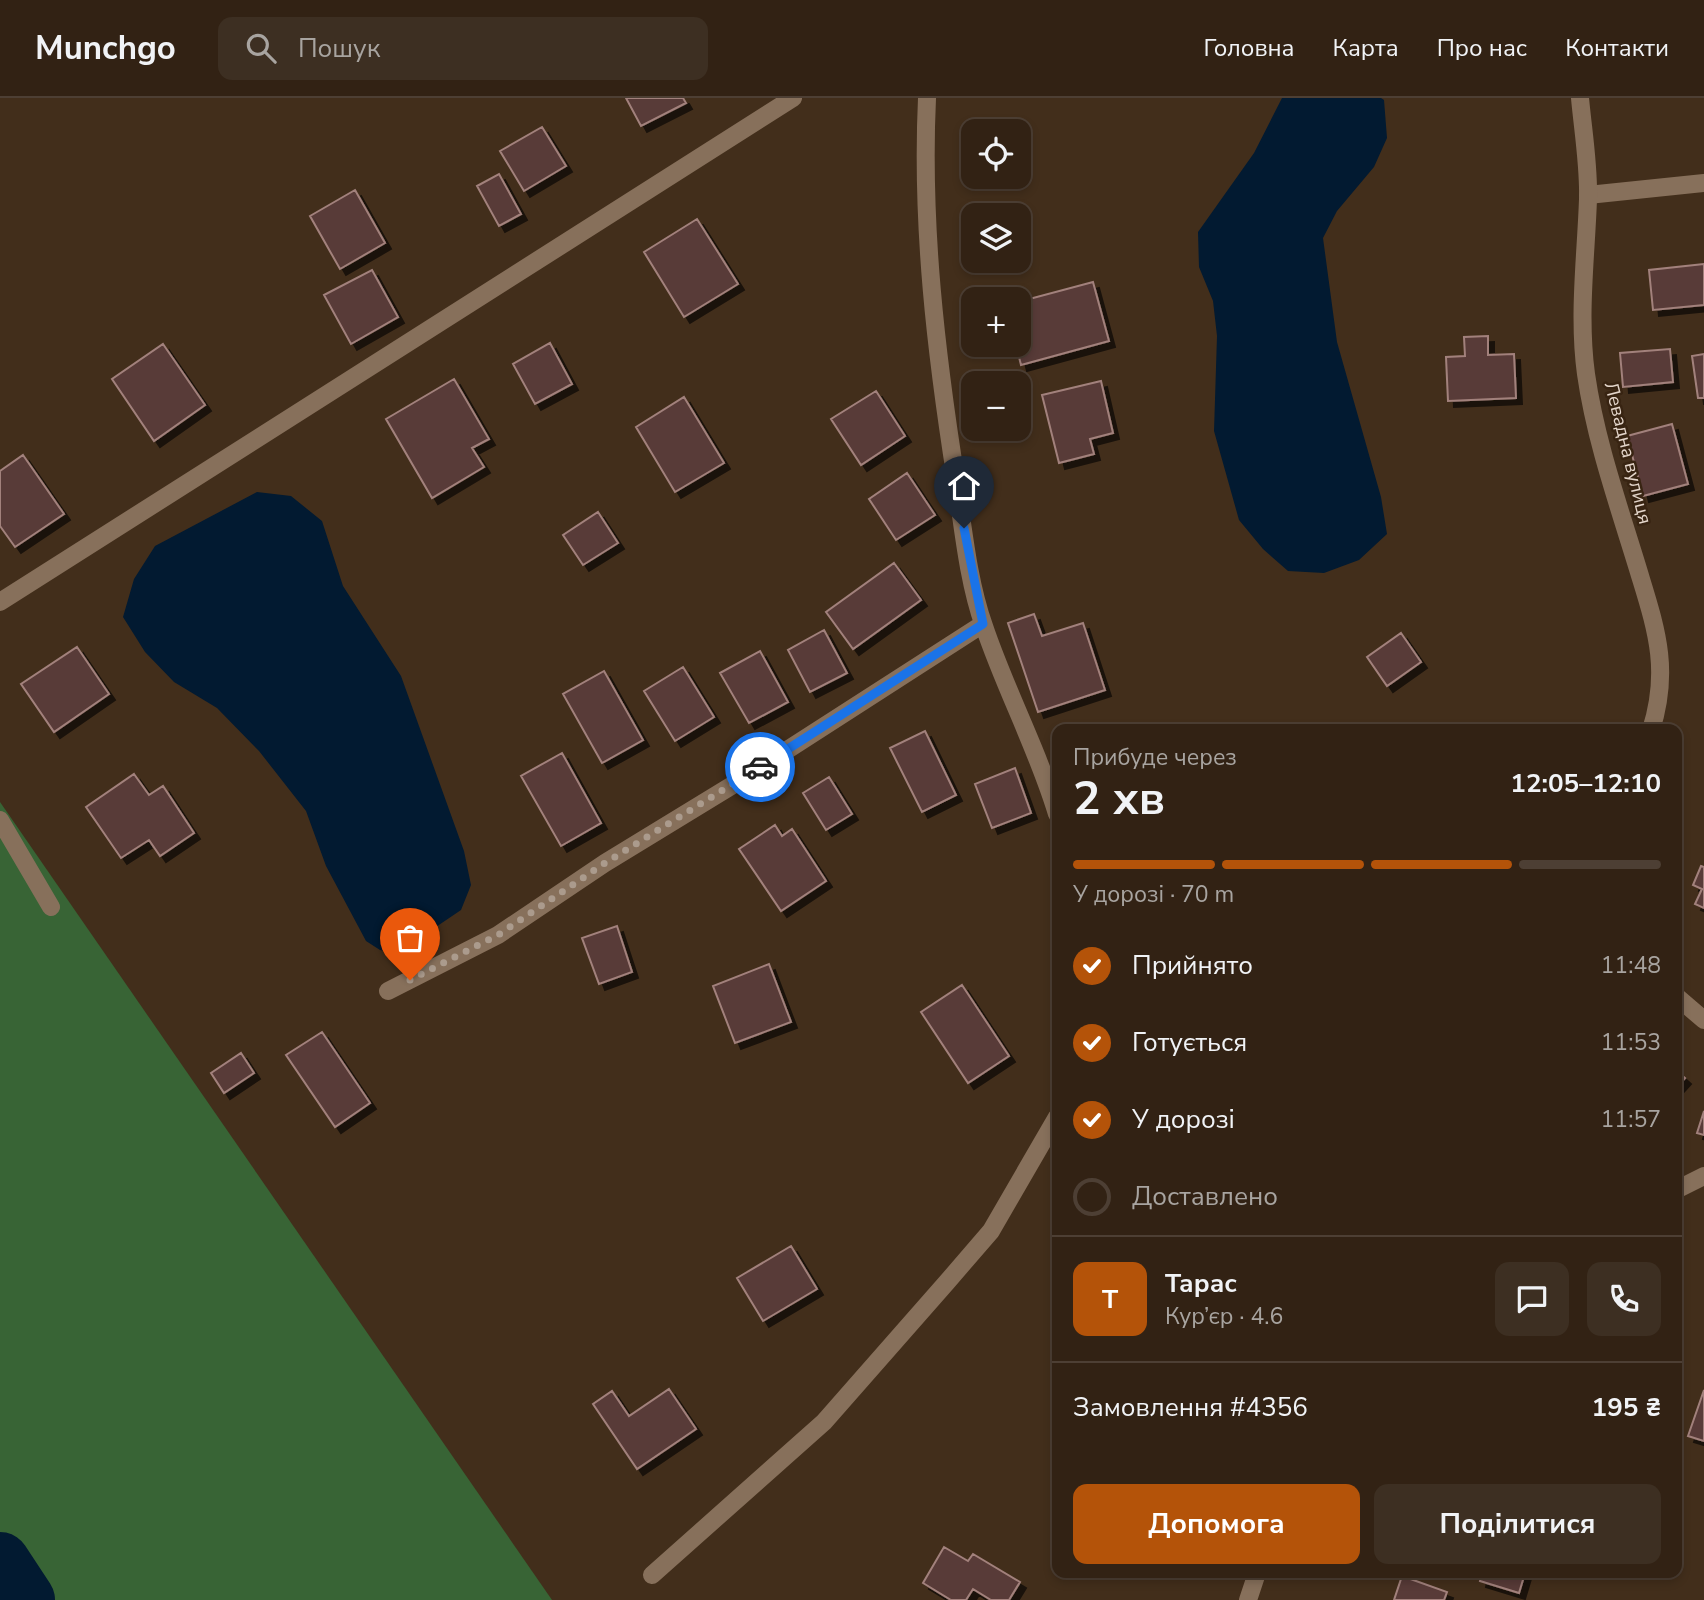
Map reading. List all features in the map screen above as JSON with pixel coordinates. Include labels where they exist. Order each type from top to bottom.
[{"type":"street","points":[[0,602],[793,98]]},
{"type":"street","points":[[927,98],[925,155],[929,276],[943,396],[968,554],[983,624],[1052,801]]},
{"type":"street","name":"Левадна вулиця","points":[[1580,98],[1588,195],[1582,307],[1586,374],[1600,445],[1653,618],[1660,658],[1660,702],[1653,724]]},
{"type":"street","points":[[1588,195],[1704,183]]},
{"type":"street","points":[[388,991],[498,935],[605,863],[983,624]]},
{"type":"street","points":[[0,820],[51,907]]},
{"type":"street","points":[[1682,1001],[1704,1020]]},
{"type":"street","points":[[652,1575],[824,1422],[991,1231],[1052,1125]]},
{"type":"street","points":[[1682,1188],[1704,1177]]},
{"type":"street","points":[[1248,1600],[1255,1578]]},
{"type":"green space","points":[[0,802],[552,1600],[0,1600]]},
{"type":"water","points":[[1282,98],[1384,100],[1387,138],[1374,167],[1337,211],[1323,238],[1337,342],[1381,497],[1387,534],[1359,560],[1324,573],[1288,571],[1263,549],[1239,520],[1214,431],[1217,336],[1213,301],[1199,267],[1198,232],[1254,153]]},
{"type":"water","points":[[257,492],[291,496],[322,521],[343,586],[401,676],[464,851],[471,885],[461,910],[396,954],[380,950],[366,941],[326,866],[306,811],[259,751],[217,708],[174,682],[145,652],[123,617],[134,579],[155,546]]},
{"type":"building","points":[[626,98],[683,98],[686,103],[641,126]]},
{"type":"building","points":[[542,127],[566,166],[524,191],[500,151]]},
{"type":"building","points":[[499,174],[521,214],[499,226],[477,186]]},
{"type":"building","points":[[355,190],[385,243],[340,269],[310,216]]},
{"type":"building","points":[[697,219],[738,284],[684,317],[644,252]]},
{"type":"building","points":[[1704,264],[1704,305],[1653,310],[1649,270]]},
{"type":"building","points":[[372,270],[398,317],[351,344],[324,295]]},
{"type":"building","points":[[1093,282],[1109,341],[1021,365],[1019,357],[1031,357],[1031,299]]},
{"type":"building","points":[[1488,336],[1488,355],[1514,354],[1516,398],[1448,401],[1446,357],[1465,356],[1464,337]]},
{"type":"building","points":[[550,343],[572,384],[535,404],[513,364]]},
{"type":"building","points":[[163,344],[205,405],[154,441],[112,379]]},
{"type":"building","points":[[1670,349],[1673,382],[1623,387],[1620,353]]},
{"type":"building","points":[[1704,354],[1704,398],[1698,398],[1692,356]]},
{"type":"building","points":[[454,379],[489,439],[472,448],[484,467],[432,498],[386,419]]},
{"type":"building","points":[[1101,381],[1113,433],[1090,439],[1094,454],[1059,463],[1042,395]]},
{"type":"building","points":[[876,391],[905,436],[861,465],[831,419]]},
{"type":"building","points":[[684,397],[724,463],[675,492],[636,427]]},
{"type":"building","points":[[1672,424],[1688,484],[1643,496],[1627,436]]},
{"type":"building","points":[[23,455],[64,514],[15,547],[0,526],[0,471]]},
{"type":"building","points":[[907,473],[935,515],[896,540],[869,499]]},
{"type":"building","points":[[598,512],[618,543],[583,565],[563,535]]},
{"type":"building","points":[[894,563],[921,600],[853,649],[826,612]]},
{"type":"building","points":[[1034,614],[1042,636],[1083,623],[1105,690],[1038,712],[1008,623]]},
{"type":"building","points":[[824,630],[847,673],[810,692],[788,650]]},
{"type":"building","points":[[1401,633],[1421,662],[1387,686],[1367,657]]},
{"type":"building","points":[[77,647],[109,694],[54,732],[21,684]]},
{"type":"building","points":[[760,651],[788,702],[749,723],[720,673]]},
{"type":"building","points":[[683,667],[714,717],[675,741],[644,691]]},
{"type":"building","points":[[604,671],[643,740],[602,763],[563,694]]},
{"type":"building","points":[[925,731],[956,795],[922,812],[890,748]]},
{"type":"building","points":[[562,753],[601,823],[561,846],[521,776]]},
{"type":"building","points":[[1015,768],[1031,813],[992,828],[975,784]]},
{"type":"building","points":[[134,774],[149,795],[163,786],[194,833],[160,856],[149,840],[121,858],[86,807]]},
{"type":"building","points":[[829,777],[852,814],[826,830],[803,793]]},
{"type":"building","points":[[775,825],[782,836],[792,829],[826,881],[781,911],[739,849]]},
{"type":"building","points":[[1701,866],[1704,867],[1704,908],[1695,904],[1702,889],[1693,885]]},
{"type":"building","points":[[617,926],[632,972],[599,984],[582,938]]},
{"type":"building","points":[[769,964],[791,1022],[735,1043],[713,986]]},
{"type":"building","points":[[962,985],[1009,1056],[968,1083],[921,1012]]},
{"type":"building","points":[[322,1032],[370,1103],[335,1127],[286,1055]]},
{"type":"building","points":[[241,1053],[254,1073],[224,1093],[211,1073]]},
{"type":"building","points":[[1704,1111],[1704,1135],[1697,1133]]},
{"type":"building","points":[[791,1246],[817,1289],[763,1321],[737,1278]]},
{"type":"building","points":[[669,1389],[696,1429],[637,1469],[593,1404],[612,1391],[629,1416]]},
{"type":"building","points":[[1704,1390],[1704,1441],[1688,1436]]},
{"type":"building","points":[[944,1547],[968,1561],[973,1554],[1020,1582],[1009,1600],[991,1600],[973,1589],[966,1600],[951,1600],[923,1583]]},
{"type":"building","points":[[1401,1578],[1447,1592],[1444,1600],[1394,1600]]},
{"type":"building","points":[[1481,1578],[1524,1578],[1519,1593],[1480,1581]]},
{"type":"waterway","points":[[0,1562],[25,1600]]},
{"type":"way so far","points":[[410,980],[498,935],[605,863],[760,767]]},
{"type":"route","points":[[760,767],[983,624],[964,528]]}]
